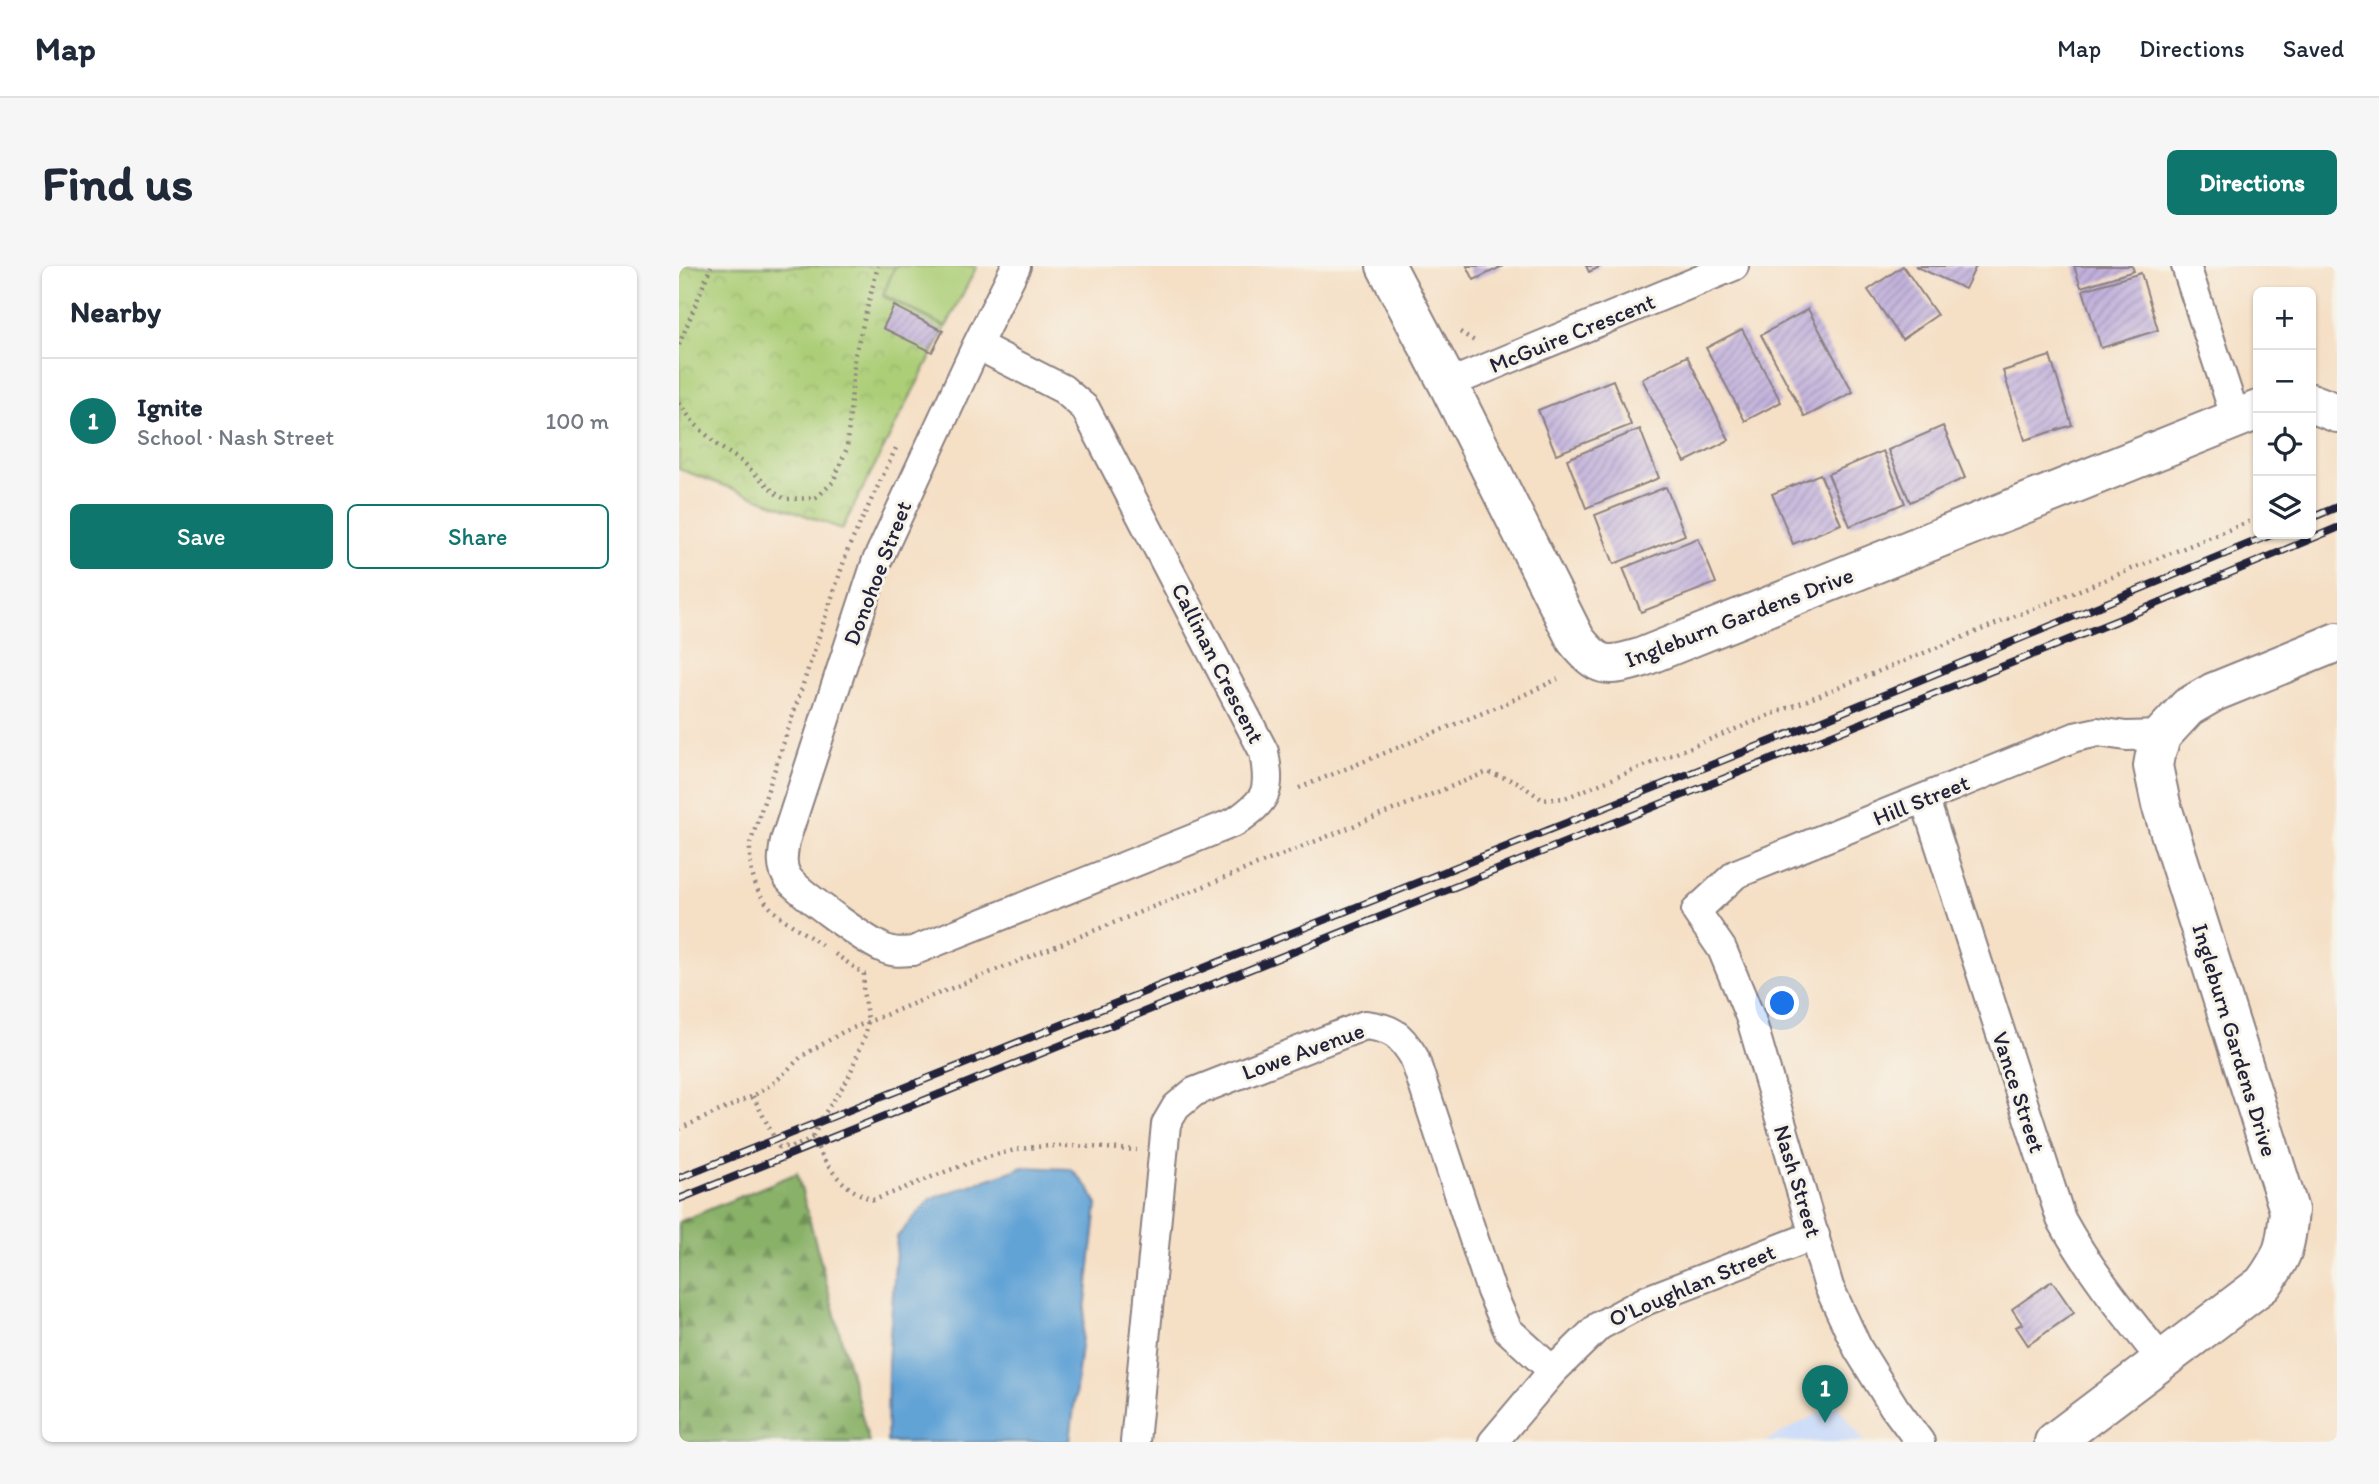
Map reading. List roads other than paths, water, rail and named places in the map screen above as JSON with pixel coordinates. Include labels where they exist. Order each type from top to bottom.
[{"type":"street","name":"Donohoe Street","points":[[799,890],[787,877],[782,861],[789,828],[876,563],[1016,266]]},
{"type":"street","name":"Ingleburn Gardens Drive","points":[[1386,266],[1576,640],[1592,660],[1615,666],[2247,415]]},
{"type":"street","name":"McGuire Crescent","points":[[1448,384],[1734,266]]},
{"type":"street","points":[[2186,266],[2247,415]]},
{"type":"street","name":"Callinan Crescent","points":[[799,890],[879,947],[895,953],[913,951],[1235,822],[1258,806],[1269,781],[1264,752],[1085,408],[1063,389],[977,345]]},
{"type":"street","points":[[2316,403],[2337,414]]},
{"type":"street","name":"Ingleburn Gardens Drive","points":[[2054,1442],[2263,1284],[2280,1261],[2287,1237],[2288,1210],[2161,804],[2153,766],[2162,735],[2187,707],[2214,692],[2337,642]]},
{"type":"street","name":"Hill Street","points":[[1696,911],[1736,874],[1925,800],[2075,737],[2098,732],[2126,736],[2162,735]]},
{"type":"street","name":"Vance Street","points":[[1925,800],[2061,1219],[2114,1301],[2161,1359]]},
{"type":"street","name":"Nash Street","points":[[1696,911],[1722,949],[1751,1019],[1829,1287],[1858,1349],[1894,1407],[1920,1442]]},
{"type":"street","name":"Lowe Avenue","points":[[1135,1442],[1166,1124],[1176,1107],[1194,1092],[1365,1025],[1387,1028],[1404,1040],[1414,1058],[1491,1291],[1508,1330],[1553,1371]]},
{"type":"street","name":"O'Loughlan Street","points":[[1493,1442],[1553,1371],[1599,1326],[1647,1300],[1815,1235]]},
{"type":"water","points":[[1023,1167],[1071,1169],[1089,1188],[1097,1205],[1070,1442],[887,1442],[888,1362],[897,1237],[930,1199]]},
{"type":"railway","points":[[2316,516],[2337,507]]},
{"type":"railway","points":[[679,1199],[2118,620],[2337,528]]},
{"type":"railway","points":[[679,1178],[1816,723],[2261,539]]},
{"type":"place","name":"Ignite","points":[[1825,1423]]}]
